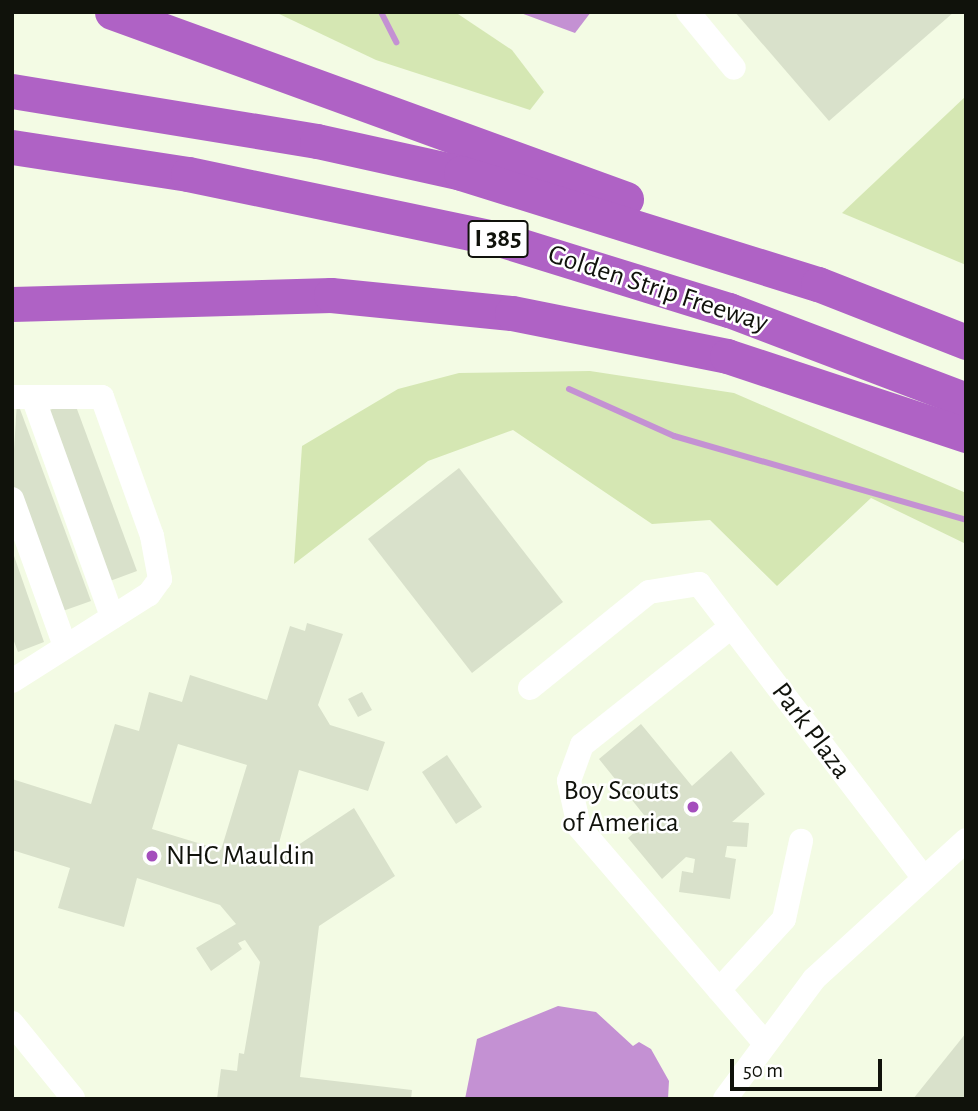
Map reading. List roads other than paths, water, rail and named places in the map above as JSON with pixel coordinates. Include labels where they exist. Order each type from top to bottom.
[{"type":"highway","points":[[112,12],[584,182],[818,284]]},
{"type":"highway","name":"Golden Strip Freeway","points":[[12,91],[317,141],[461,173],[818,284],[966,342]]},
{"type":"highway","name":"Golden Strip Freeway","points":[[12,147],[188,174],[499,239],[729,310],[966,400]]},
{"type":"highway","points":[[12,304],[331,295],[512,313],[727,356],[966,435]]},
{"type":"street","points":[[688,12],[734,68]]},
{"type":"street","points":[[12,681],[149,594],[160,579],[152,536],[102,397],[23,397],[112,617]]},
{"type":"street","points":[[12,499],[65,646]]},
{"type":"street","name":"Park Plaza","points":[[530,688],[649,592],[699,584],[924,878]]},
{"type":"street","points":[[731,627],[582,745],[569,782],[579,827],[764,1042]]},
{"type":"street","points":[[724,1099],[764,1042],[814,979],[966,840]]},
{"type":"street","points":[[719,990],[784,919],[801,841]]},
{"type":"street","points":[[12,1023],[73,1098]]},
{"type":"waterway","points":[[381,12],[396,42]]},
{"type":"waterway","points":[[569,389],[674,436],[966,520]]},
{"type":"place","name":"Boy Scouts of America","points":[[693,807]]},
{"type":"place","name":"NHC Mauldin","points":[[152,856]]}]
